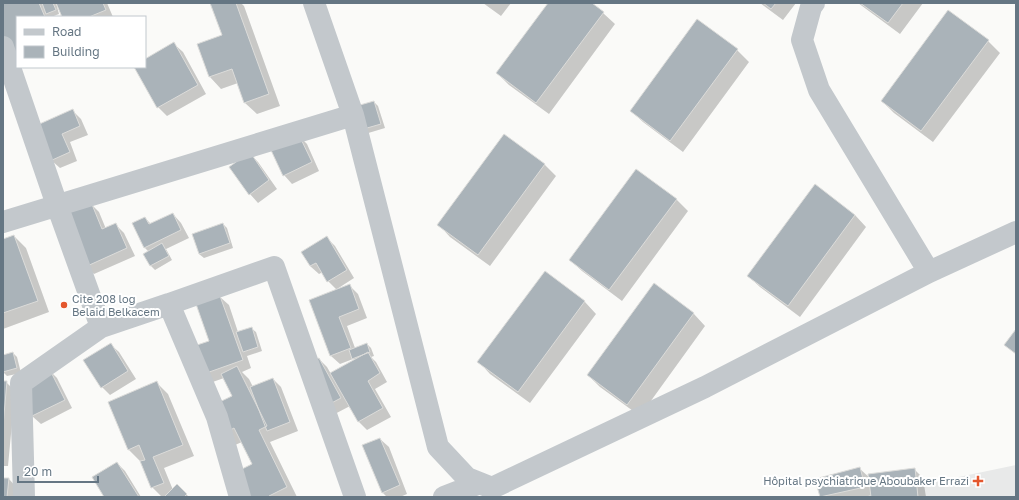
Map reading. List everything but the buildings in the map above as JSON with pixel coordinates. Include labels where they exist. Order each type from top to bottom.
[{"type":"street","points":[[314,3],[353,115],[438,447],[467,478],[492,488],[705,387],[929,272],[1016,232]]},
{"type":"street","points":[[814,3],[811,7],[802,40],[819,90],[929,272]]},
{"type":"street","points":[[3,47],[57,205],[101,327]]},
{"type":"street","points":[[3,222],[353,115]]},
{"type":"street","points":[[24,497],[22,383],[101,327],[274,267],[355,497]]},
{"type":"street","points":[[169,304],[217,417],[240,497]]},
{"type":"street","points":[[444,497],[480,483]]},
{"type":"shaded area","name":"Hôpital psychiatrique Aboubaker Errazi","points":[[1016,465],[1016,497],[863,497]]},
{"type":"place","name":"Cite 208 log Belaid Belkacem","points":[[64,305]]},
{"type":"place","name":"Hôpital psychiatrique Aboubaker Errazi","points":[[978,481]]}]
